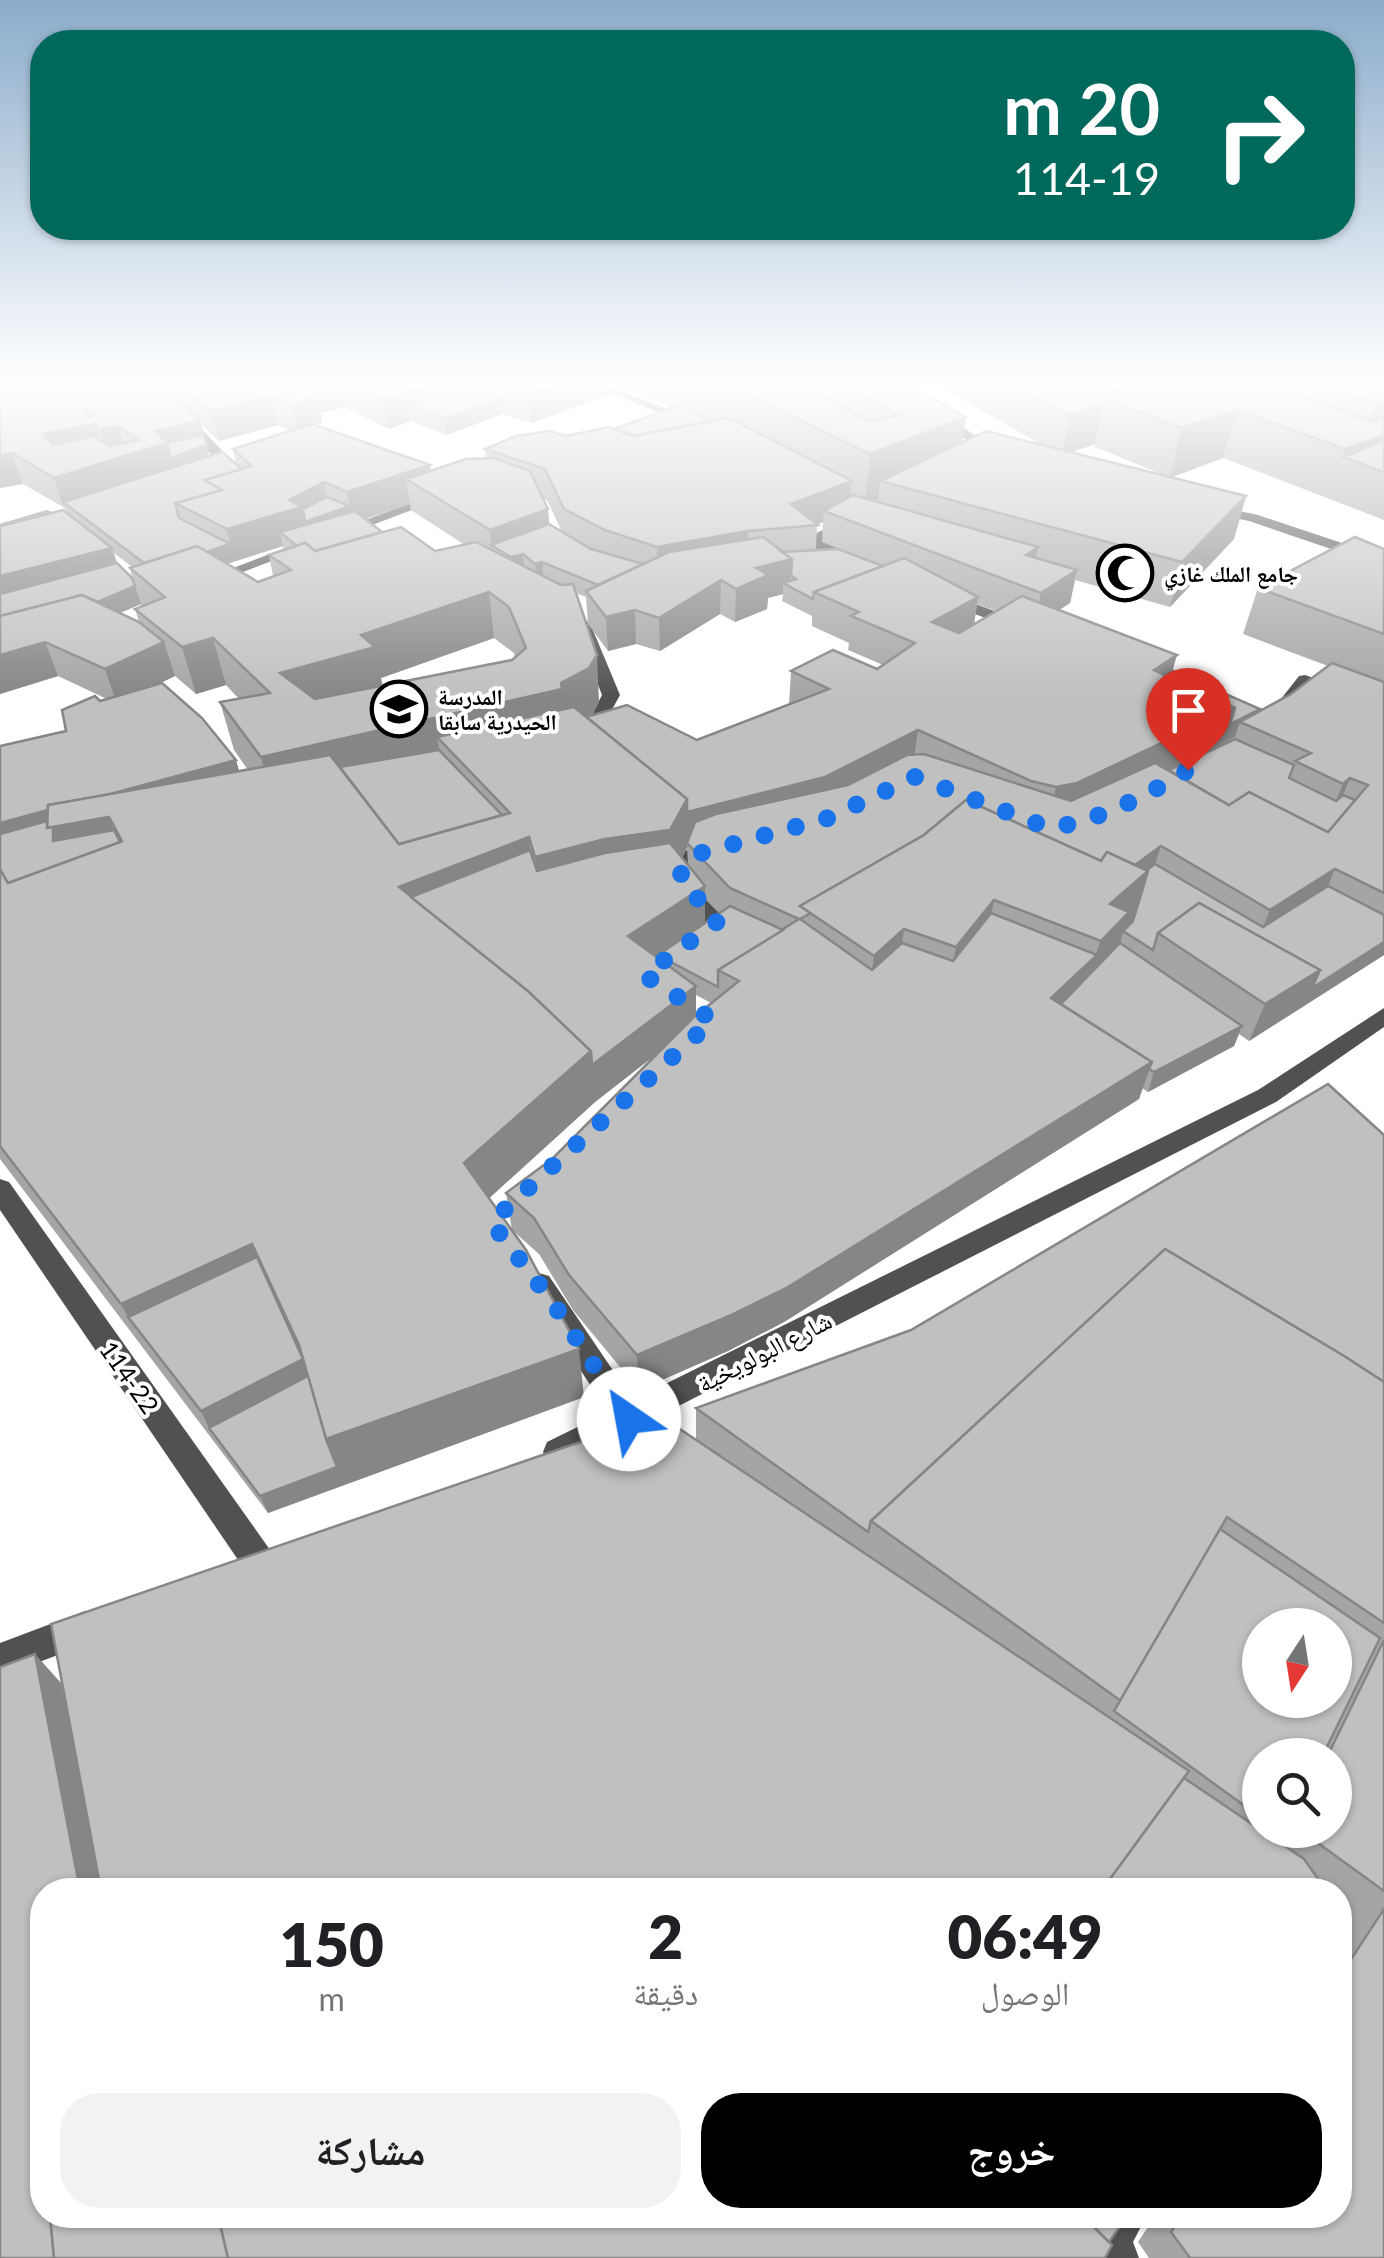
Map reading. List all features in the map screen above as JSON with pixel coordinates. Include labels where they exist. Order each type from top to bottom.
[{"type":"street","points":[[197,585],[455,491]]},
{"type":"street","points":[[1182,502],[1254,518],[1384,562]]},
{"type":"street","points":[[848,506],[865,514],[815,537],[820,546],[840,560],[874,572]]},
{"type":"street","points":[[806,561],[840,560]]},
{"type":"street","points":[[924,590],[1044,634]]},
{"type":"street","points":[[554,746],[586,732],[608,708],[609,681],[582,622],[597,614]]},
{"type":"street","points":[[1263,720],[1305,680],[1384,708]]},
{"type":"street","points":[[673,953],[718,921],[679,878],[690,856],[744,838]]},
{"type":"street","name":"شارع البولويخية","points":[[526,1464],[629,1419],[1315,1074],[1384,1016]]},
{"type":"street","name":"114-22","points":[[0,1189],[261,1565]]},
{"type":"street","points":[[522,1262],[629,1419],[694,1465]]},
{"type":"street","points":[[224,1578],[296,1552]]},
{"type":"street","points":[[0,1660],[116,1617]]},
{"type":"street","points":[[1116,2228],[1106,2243],[1116,2258]]},
{"type":"building","points":[[110,487],[217,487],[222,490],[175,503],[179,518],[230,544],[207,552],[197,546],[144,563],[63,502]]},
{"type":"building","points":[[217,487],[314,487],[289,500],[302,507],[227,529],[175,503],[222,490]]},
{"type":"building","points":[[420,487],[538,487],[548,509],[490,530]]},
{"type":"building","points":[[554,487],[835,487],[791,504],[818,525],[748,531],[657,547],[605,530],[564,509]]},
{"type":"building","points":[[904,487],[1211,487],[1246,496],[1182,562]]},
{"type":"building","points":[[853,495],[1038,547],[1026,555],[1077,570],[1041,593],[824,511]]},
{"type":"building","points":[[327,497],[350,506],[305,522],[303,509]]},
{"type":"building","points":[[63,510],[112,548],[0,576],[0,526]]},
{"type":"building","points":[[355,511],[382,532],[315,551],[305,543],[297,546],[280,532]]},
{"type":"building","points":[[51,513],[0,526],[0,525]]},
{"type":"building","points":[[549,524],[591,549],[643,564],[598,585],[542,562],[535,564],[523,554],[511,557],[491,545]]},
{"type":"building","points":[[401,527],[435,551],[476,542],[561,585],[573,584],[597,655],[589,668],[561,683],[562,689],[261,757],[220,702],[270,693],[213,638],[182,647],[135,609],[165,597],[130,568],[197,546],[258,582],[291,570],[269,555],[305,543],[315,551]],"holes":[[[489,592],[509,607],[526,648],[512,660],[315,699],[280,673],[375,647],[361,635]]]},
{"type":"building","points":[[763,537],[792,559],[756,568],[768,575],[736,589],[721,580],[659,618],[635,610],[606,617],[586,591],[669,552]]},
{"type":"building","points":[[1355,537],[1384,549],[1384,634],[1258,588]]},
{"type":"building","points":[[838,549],[883,566],[814,592],[813,599],[783,583],[796,579],[791,575],[792,559],[782,552]]},
{"type":"building","points":[[904,558],[978,597],[932,622],[959,633],[1022,596],[1177,655],[1154,670],[1235,708],[1077,783],[1056,787],[1031,781],[918,730],[825,777],[687,812],[687,799],[586,717],[627,705],[697,740],[829,689],[791,671],[833,650],[877,669],[915,643],[851,616],[859,612],[814,592]]},
{"type":"building","points":[[117,563],[135,586],[98,602],[82,595],[0,616],[0,594]]},
{"type":"building","points":[[82,595],[139,622],[164,642],[105,669],[45,642],[0,655],[0,616]]},
{"type":"building","points":[[1332,663],[1384,682],[1384,893],[1335,869],[1270,910],[1161,846],[1135,865],[1107,852],[1101,861],[966,800],[924,835],[800,906],[811,913],[800,919],[872,970],[902,943],[953,961],[991,913],[1097,955],[1051,998],[1152,1062],[788,1287],[637,1355],[569,1275],[534,1218],[506,1193],[552,1159],[694,1017],[739,981],[718,970],[799,919],[730,888],[687,843],[695,822],[848,785],[907,755],[924,754],[1071,801],[1155,763],[1229,805],[1249,792],[1328,832],[1368,785],[1350,778],[1343,784],[1295,761],[1311,753],[1240,722],[1291,694]]},
{"type":"building","points":[[1173,671],[1260,709],[1230,724],[1235,708],[1166,675]]},
{"type":"building","points":[[162,683],[202,718],[236,760],[103,796],[48,805],[48,810],[0,823],[0,746],[66,731],[62,710],[95,696],[100,701]]},
{"type":"building","points":[[574,707],[687,799],[670,830],[605,839],[535,857],[529,837],[399,887],[528,991],[591,1051],[464,1163],[526,1250],[579,1349],[326,1439],[299,1345],[252,1244],[121,1304],[0,1146],[0,869],[8,883],[122,841],[109,817],[47,828],[48,805],[330,755],[399,844],[510,813],[437,737]]},
{"type":"building","points":[[1235,739],[1294,765],[1289,778],[1336,801],[1343,795],[1355,800],[1328,832],[1249,792],[1229,805],[1169,770]]},
{"type":"building","points":[[439,750],[502,815],[399,844],[340,767]]},
{"type":"building","points":[[966,800],[1101,861],[1107,852],[1148,871],[1110,904],[1129,912],[1101,941],[994,900],[956,947],[904,929],[874,956],[800,906],[924,835]]},
{"type":"building","points":[[47,821],[47,828],[53,827],[53,841],[114,830],[120,842],[8,883],[0,869],[0,834]]},
{"type":"building","points":[[670,843],[705,886],[628,936],[696,986],[592,1065],[591,1051],[528,991],[411,897],[530,850],[537,871],[605,853]]},
{"type":"building","points":[[1155,864],[1263,927],[1328,886],[1384,915],[1384,942],[1312,988],[1320,970],[1199,903],[1158,933],[1153,950],[1123,931],[1133,921],[1147,870]]},
{"type":"building","points":[[1199,903],[1320,970],[1265,1004],[1158,933]]},
{"type":"building","points":[[730,906],[783,930],[718,970],[718,987],[658,955]]},
{"type":"building","points":[[1120,943],[1242,1026],[1154,1072],[1149,1069],[1152,1062],[1061,1004]]},
{"type":"building","points":[[1328,1084],[1384,1135],[1384,1382],[1165,1249],[871,1521],[868,1532],[696,1408],[911,1330]]},
{"type":"building","points":[[1165,1249],[1384,1382],[1384,1623],[1227,1517],[1121,1701],[871,1521]]},
{"type":"building","points":[[257,1257],[303,1359],[201,1411],[128,1317]]},
{"type":"building","points":[[308,1376],[337,1467],[260,1496],[209,1428]]},
{"type":"building","points":[[659,1415],[1189,1771],[1111,1878],[99,1878],[51,1624]]},
{"type":"building","points":[[1220,1529],[1336,1608],[1242,1608],[1242,1718],[1341,1718],[1331,1738],[1242,1738],[1242,1804],[1114,1711]]},
{"type":"building","points":[[1352,1619],[1380,1638],[1352,1695]]},
{"type":"building","points":[[1384,1640],[1384,1891],[1325,1848],[1352,1848],[1352,1738],[1336,1738],[1346,1718],[1352,1718],[1352,1706]]},
{"type":"building","points":[[35,1654],[78,1878],[30,1878],[30,2228],[51,2228],[54,2258],[0,2258],[0,1667]]},
{"type":"building","points":[[1184,1778],[1242,1817],[1242,1848],[1288,1848],[1304,1859],[1317,1878],[1111,1878]]},
{"type":"building","points":[[1384,1909],[1384,2258],[1190,2258],[1171,2232],[1174,2228],[1352,2228],[1352,1958]]},
{"type":"building","points":[[51,2228],[221,2228],[228,2258],[54,2258]]},
{"type":"building","points":[[221,2228],[1095,2228],[1112,2245],[1105,2258],[228,2258]]},
{"type":"building","points":[[1095,2228],[1119,2228],[1109,2242]]},
{"type":"place","name":"جامع الملك غازي","points":[[1125,573]]},
{"type":"place","name":"المدرسة الحيدرية سابقا","points":[[399,709]]},
{"type":"route","points":[[629,1419],[553,1303],[491,1222],[713,1020],[644,975],[718,921],[679,878],[690,856],[711,847],[828,818],[915,777],[1049,828],[1066,826],[1159,788],[1188,770]]}]
